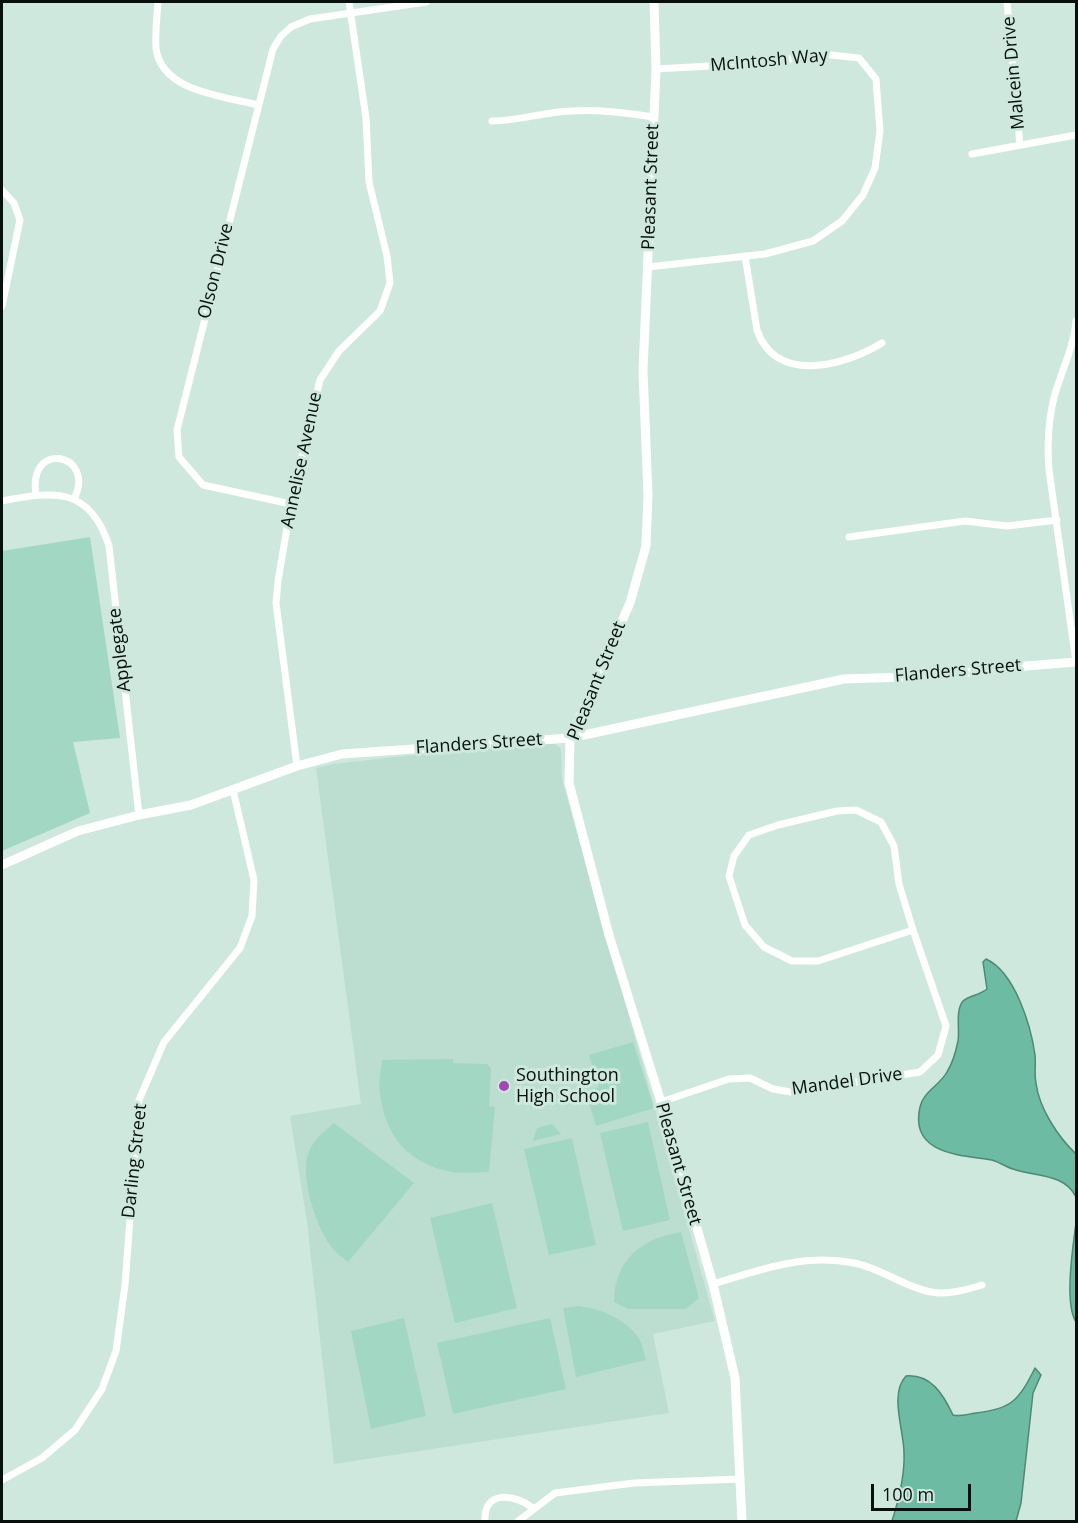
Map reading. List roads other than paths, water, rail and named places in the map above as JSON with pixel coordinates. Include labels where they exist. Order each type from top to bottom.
[{"type":"street","points":[[158,2],[156,49],[162,65],[173,79],[188,87],[258,105]]},
{"type":"street","name":"Annelise Avenue","points":[[297,765],[276,603],[291,504],[320,380],[339,351],[380,311],[390,283],[387,256],[369,182],[366,118],[349,2]]},
{"type":"street","name":"Olson Drive","points":[[291,504],[203,485],[179,457],[177,430],[273,49],[281,36],[291,27],[310,19],[426,2]]},
{"type":"street","name":"Pleasant Street","points":[[654,2],[656,69],[643,371],[648,495],[646,546],[630,603],[570,738],[569,783],[609,935],[661,1102],[713,1284],[735,1378],[742,1521]]},
{"type":"street","name":"Malcein Drive","points":[[1007,2],[1020,145]]},
{"type":"street","name":"McIntosh Way","points":[[648,267],[765,254],[813,241],[842,221],[863,195],[875,168],[880,131],[876,78],[859,58],[822,54],[763,63],[656,69]]},
{"type":"street","points":[[492,121],[514,121],[569,111],[612,111],[654,117]]},
{"type":"street","points":[[972,154],[1077,135]]},
{"type":"street","points":[[2,190],[15,203],[20,220],[2,306]]},
{"type":"street","points":[[745,256],[757,330],[764,347],[772,356],[788,363],[823,366],[864,354],[882,343]]},
{"type":"street","points":[[1076,662],[1048,457],[1048,428],[1055,395],[1077,321]]},
{"type":"street","points":[[2,501],[56,494],[74,499],[79,486],[79,476],[73,465],[61,459],[45,462],[38,469],[35,483],[36,495]]},
{"type":"street","name":"Applegate","points":[[74,499],[94,515],[103,529],[109,546],[139,815]]},
{"type":"street","points":[[849,537],[965,521],[1007,526],[1057,520]]},
{"type":"street","name":"Flanders Street","points":[[2,866],[78,831],[139,815],[191,805],[297,765],[342,754],[570,738],[844,679],[936,676],[1076,662]]},
{"type":"street","name":"Darling Street","points":[[2,1480],[42,1458],[75,1430],[102,1389],[116,1351],[125,1285],[139,1100],[164,1042],[240,948],[252,916],[254,880],[233,790]]},
{"type":"street","name":"Mandel Drive","points":[[661,1102],[729,1079],[750,1078],[773,1089],[791,1092],[920,1072],[939,1055],[946,1026],[899,884],[894,846],[880,822],[856,810],[837,811],[749,835],[734,856],[729,876],[745,925],[764,947],[792,961],[818,961],[913,930]]},
{"type":"street","points":[[713,1284],[798,1261],[817,1260],[854,1263],[873,1268],[914,1287],[933,1292],[963,1291],[982,1285]]},
{"type":"street","points":[[517,1521],[555,1493],[627,1483],[741,1479]]},
{"type":"street","points":[[485,1521],[487,1507],[494,1499],[517,1498],[533,1508]]},
{"type":"place","name":"Southington High School","points":[[504,1086]]}]
